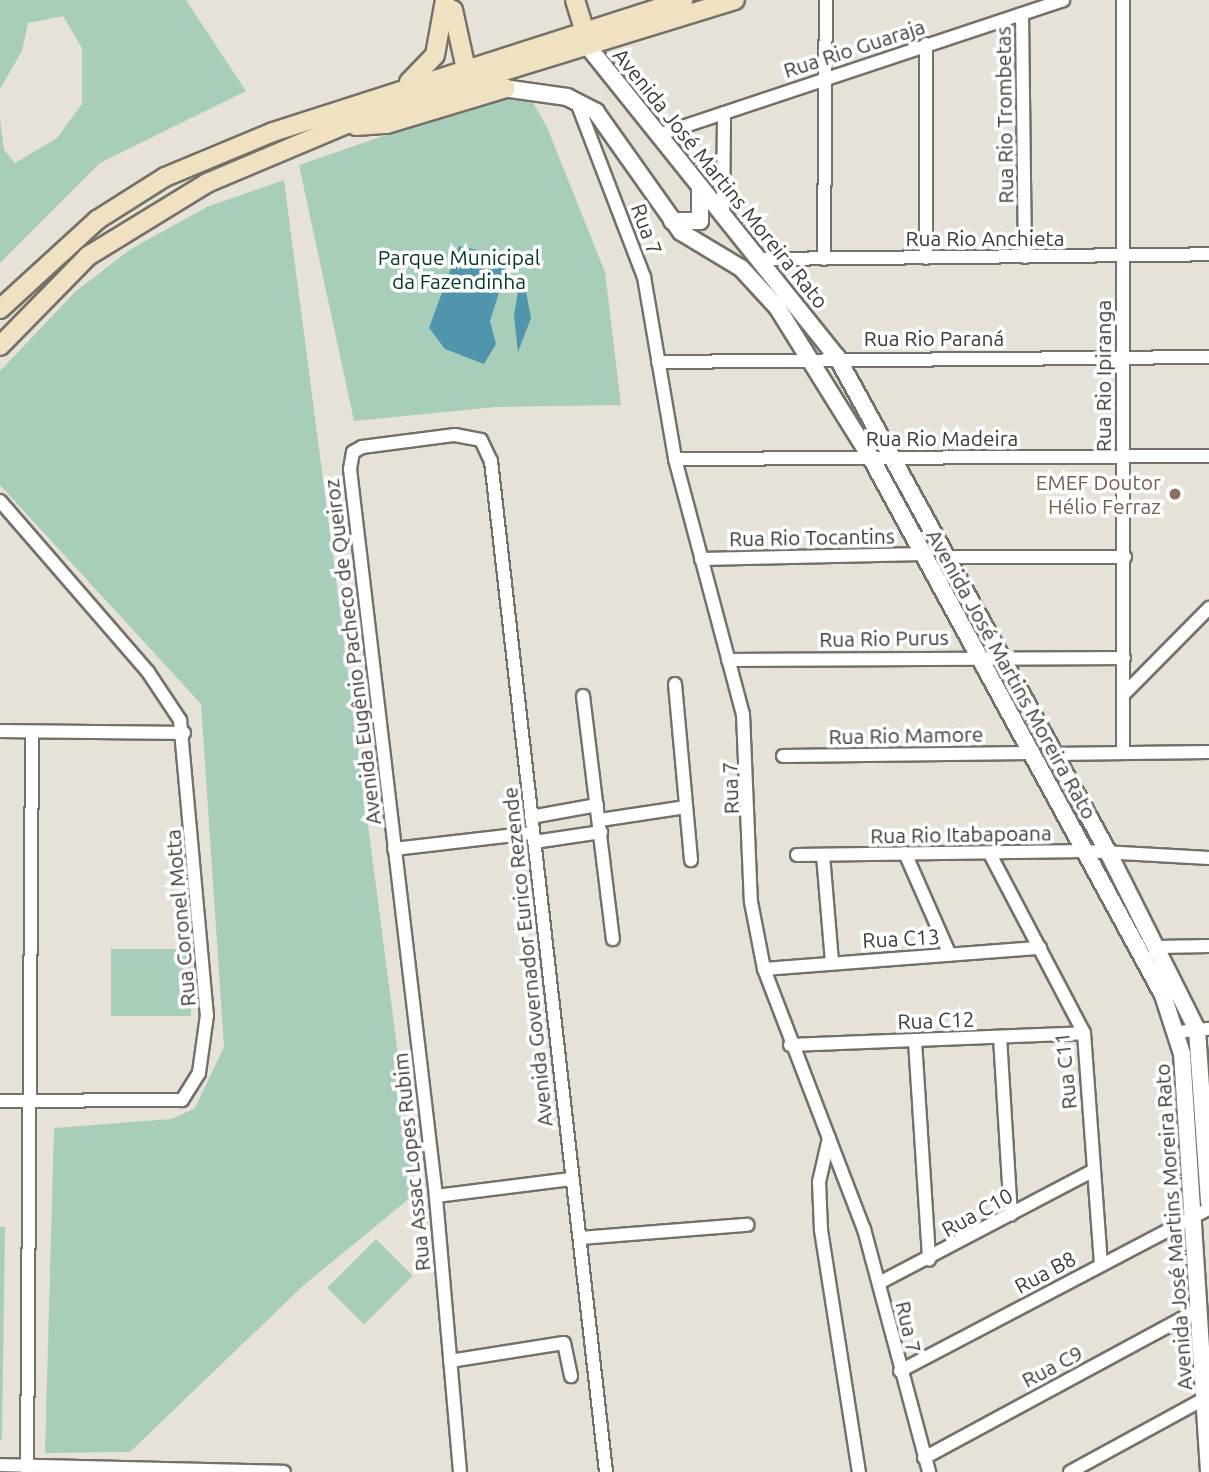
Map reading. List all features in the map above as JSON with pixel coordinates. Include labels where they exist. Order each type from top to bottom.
[{"type":"main road","points":[[398,90],[435,55],[445,0]]},
{"type":"main road","points":[[452,0],[468,76]]},
{"type":"main road","points":[[575,0],[590,49]]},
{"type":"main road","points":[[0,346],[88,256],[156,209],[342,127],[468,76],[583,32],[683,0]]},
{"type":"main road","points":[[0,309],[97,220],[165,177],[398,90],[590,49],[736,0]]},
{"type":"main road","points":[[342,127],[387,124],[506,88]]},
{"type":"street","points":[[824,259],[826,0]]},
{"type":"street","name":"Rua Rio Guaraja","points":[[658,135],[825,76],[1063,0]]},
{"type":"street","name":"Rua Rio Ipiranga","points":[[1123,0],[1123,752]]},
{"type":"street","name":"Rua Rio Trombetas","points":[[1022,14],[1025,257]]},
{"type":"street","points":[[926,44],[926,258]]},
{"type":"street","name":"Avenida José Martins Moreira Rato","points":[[590,49],[837,357],[1108,852],[1203,1030],[1209,1202]]},
{"type":"street","name":"Avenida José Martins Moreira Rato","points":[[468,76],[506,88],[576,100],[612,129],[672,220],[754,279],[814,358],[872,458],[1085,851],[1178,1032],[1206,1398],[1209,1472]]},
{"type":"street","name":"Rua 7","points":[[576,100],[637,257],[675,460],[748,746],[751,902],[764,969],[879,1283],[900,1371],[929,1472]]},
{"type":"street","points":[[723,213],[724,113]]},
{"type":"street","points":[[672,220],[700,221],[699,186]]},
{"type":"street","name":"Rua Rio Anchieta","points":[[761,259],[1209,254]]},
{"type":"street","name":"Rua Rio Paraná","points":[[658,362],[837,357],[1209,357]]},
{"type":"street","name":"Avenida Eugênio Pacheco de Queiroz","points":[[394,849],[353,452],[455,435],[481,440]]},
{"type":"street","name":"Avenida Governador Eurico Rezende","points":[[481,440],[491,461],[606,1472]]},
{"type":"street","name":"Rua Rio Madeira","points":[[675,460],[1209,456]]},
{"type":"street","points":[[0,501],[148,672],[184,733]]},
{"type":"street","name":"Rua Rio Tocantins","points":[[701,559],[923,554]]},
{"type":"street","points":[[945,556],[1125,557]]},
{"type":"street","points":[[1125,693],[1209,608]]},
{"type":"street","name":"Rua Rio Purus","points":[[728,660],[1000,656],[1124,658]]},
{"type":"street","points":[[675,684],[691,860]]},
{"type":"street","points":[[583,696],[613,939]]},
{"type":"street","points":[[0,731],[184,733]]},
{"type":"street","points":[[27,1469],[32,733]]},
{"type":"street","name":"Rua Coronel Motta","points":[[31,1101],[148,1105],[187,1097],[202,1059],[207,1015],[184,733]]},
{"type":"street","points":[[1052,754],[1209,752]]},
{"type":"street","name":"Rua Rio Mamore","points":[[783,756],[1030,753]]},
{"type":"street","points":[[531,817],[597,805]]},
{"type":"street","points":[[394,849],[533,837],[601,826],[686,807]]},
{"type":"street","name":"Rua Assac Lopes Rubim","points":[[394,849],[436,1196],[460,1472]]},
{"type":"street","name":"Rua Rio Itabapoana","points":[[797,855],[1085,851],[1209,858]]},
{"type":"street","points":[[905,853],[950,955]]},
{"type":"street","name":"Rua C11","points":[[990,854],[1084,1033],[1092,1171],[1101,1264]]},
{"type":"street","points":[[824,855],[832,962]]},
{"type":"street","points":[[1158,947],[1209,946]]},
{"type":"street","name":"Rua C13","points":[[764,969],[1040,948]]},
{"type":"street","points":[[1178,1032],[1203,1030]]},
{"type":"street","name":"Rua C12","points":[[790,1045],[1084,1033]]},
{"type":"street","points":[[1000,1037],[1011,1215]]},
{"type":"street","points":[[915,1041],[929,1260]]},
{"type":"street","points":[[0,1101],[31,1101]]},
{"type":"street","points":[[828,1138],[819,1182],[821,1230],[859,1472]]},
{"type":"street","name":"Rua C10","points":[[879,1283],[929,1260],[1092,1171]]},
{"type":"street","points":[[436,1196],[571,1179]]},
{"type":"street","name":"Rua B8","points":[[900,1371],[1209,1209]]},
{"type":"street","points":[[580,1238],[747,1225]]},
{"type":"street","name":"Rua C9","points":[[924,1458],[1199,1309]]},
{"type":"street","points":[[450,1361],[564,1343],[571,1376]]},
{"type":"street","points":[[1070,1472],[1206,1398]]},
{"type":"street","points":[[0,1465],[27,1469],[284,1472]]},
{"type":"green space","points":[[0,0],[186,0],[246,91],[100,163],[0,263],[0,119],[4,150],[15,163],[57,138],[82,104],[82,48],[63,16],[28,23],[22,51],[0,89]]},
{"type":"green space","name":"Parque Municipal da Fazendinha","points":[[502,95],[530,98],[546,125],[605,272],[621,405],[496,407],[354,421],[299,165]]},
{"type":"green space","points":[[284,180],[416,1193],[304,1285],[130,1452],[45,1453],[54,1128],[172,1119],[195,1108],[224,1047],[201,704],[0,485],[0,371],[76,291],[131,249],[207,207]]},
{"type":"green space","points":[[111,949],[191,949],[191,1016],[111,1016]]},
{"type":"green space","points":[[0,1227],[5,1227],[2,1440],[0,1440]]},
{"type":"green space","points":[[376,1239],[413,1276],[364,1325],[327,1288]]},
{"type":"water","points":[[459,246],[492,253],[507,267],[490,321],[496,344],[484,364],[445,349],[429,328]]},
{"type":"water","points":[[525,286],[531,318],[518,352],[514,316],[518,291]]},
{"type":"place","name":"EMEF Doutor Hélio Ferraz","points":[[1175,494]]}]
